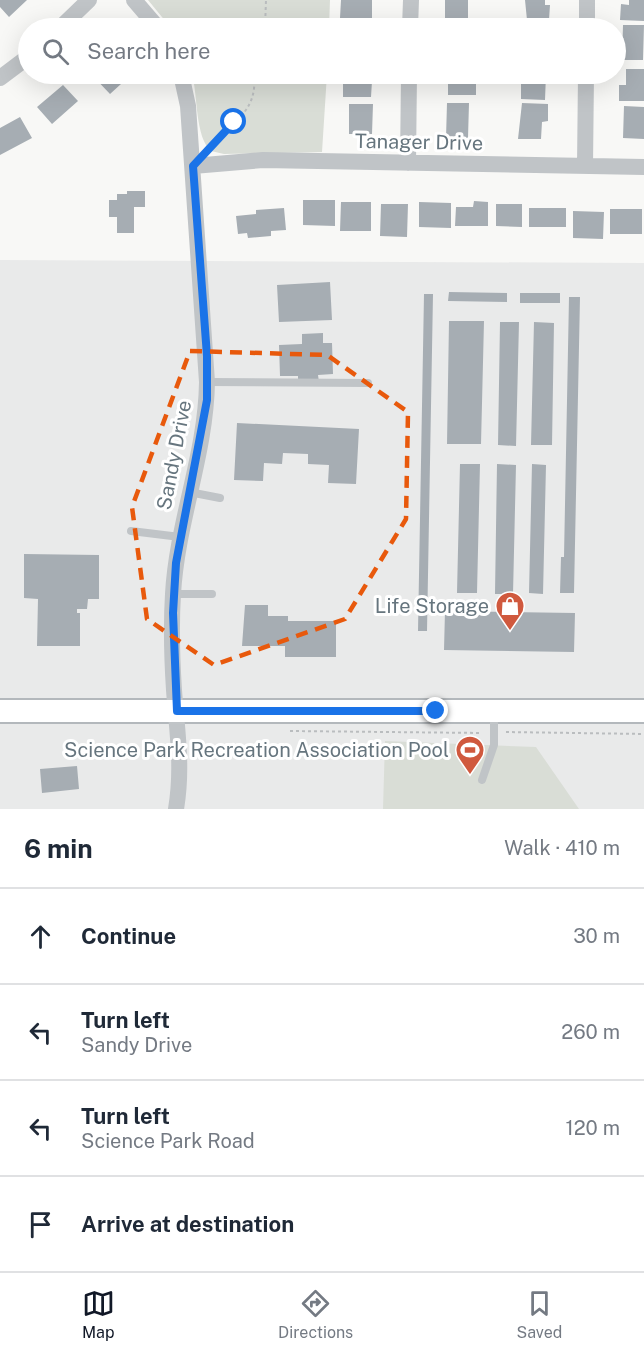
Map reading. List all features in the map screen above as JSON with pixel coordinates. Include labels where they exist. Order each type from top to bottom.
[{"type":"main road","points":[[0,711],[177,711],[494,722],[644,711]]},
{"type":"street","points":[[70,18],[89,0]]},
{"type":"street","points":[[134,0],[149,18]]},
{"type":"street","points":[[410,18],[411,0]]},
{"type":"street","points":[[587,0],[587,18]]},
{"type":"street","points":[[0,78],[18,64]]},
{"type":"street","name":"Sandy Drive","points":[[176,809],[180,764],[173,594],[180,537],[204,423],[207,382],[193,166],[188,106],[183,84]]},
{"type":"street","points":[[408,163],[409,84]]},
{"type":"street","points":[[585,166],[586,84]]},
{"type":"street","name":"Tanager Drive","points":[[193,166],[263,160],[644,167]]},
{"type":"lane","points":[[207,382],[368,383]]},
{"type":"lane","points":[[189,492],[220,498]]},
{"type":"lane","points":[[131,531],[180,537]]},
{"type":"lane","points":[[173,594],[212,594]]},
{"type":"lane","points":[[482,780],[494,745],[494,722]]},
{"type":"path","points":[[265,18],[266,0]]},
{"type":"path","points":[[193,166],[250,106],[254,84]]},
{"type":"path","points":[[289,731],[494,722],[644,734]]},
{"type":"highlighted area","points":[[190,351],[327,355],[408,412],[406,519],[345,619],[214,665],[147,619],[132,507]]},
{"type":"shaded area","points":[[148,0],[330,0],[329,18],[163,18]]},
{"type":"shaded area","points":[[194,84],[326,84],[322,152],[224,154],[211,151],[202,136]]},
{"type":"shaded area","points":[[0,260],[644,263],[644,809],[0,809]]},
{"type":"shaded area","name":"Science Park Recreation Association Pool","points":[[385,741],[536,747],[579,809],[383,809]]},
{"type":"building","points":[[0,0],[27,0],[9,17],[0,7]]},
{"type":"building","points":[[341,0],[372,0],[372,18],[340,18]]},
{"type":"building","points":[[445,0],[468,0],[468,18],[445,18]]},
{"type":"building","points":[[525,0],[545,0],[545,5],[550,5],[549,18],[527,18]]},
{"type":"building","points":[[629,0],[644,0],[644,21],[620,18],[621,4],[629,5]]},
{"type":"building","points":[[626,25],[644,25],[643,60],[626,60]]},
{"type":"building","points":[[626,69],[644,69],[644,101],[619,101],[619,85],[626,85]]},
{"type":"building","points":[[100,84],[121,84],[110,94]]},
{"type":"building","points":[[343,84],[372,84],[371,97],[343,97]]},
{"type":"building","points":[[448,84],[476,84],[476,95],[448,95]]},
{"type":"building","points":[[521,84],[546,84],[545,100],[521,99]]},
{"type":"building","points":[[63,85],[78,101],[52,124],[37,107]]},
{"type":"building","points":[[447,103],[469,103],[468,138],[446,138]]},
{"type":"building","points":[[522,103],[548,104],[548,121],[542,122],[541,139],[518,139]]},
{"type":"building","points":[[349,104],[373,104],[372,134],[349,134]]},
{"type":"building","points":[[624,106],[644,107],[644,139],[623,138]]},
{"type":"building","points":[[20,117],[32,138],[0,155],[0,128]]},
{"type":"building","points":[[127,191],[145,191],[145,207],[134,207],[134,233],[117,233],[117,217],[109,217],[109,200],[117,200],[117,194],[127,194]]},
{"type":"building","points":[[303,200],[335,200],[335,226],[303,225]]},
{"type":"building","points":[[474,201],[488,202],[488,226],[455,226],[456,207],[473,207]]},
{"type":"building","points":[[341,202],[371,202],[371,231],[340,231]]},
{"type":"building","points":[[419,202],[451,203],[451,228],[419,227]]},
{"type":"building","points":[[381,204],[408,204],[407,237],[380,236]]},
{"type":"building","points":[[496,204],[522,204],[522,227],[496,226]]},
{"type":"building","points":[[284,208],[286,230],[271,231],[271,236],[248,238],[247,233],[238,234],[236,216],[256,214],[256,210]]},
{"type":"building","points":[[529,208],[566,208],[566,227],[529,227]]},
{"type":"building","points":[[610,209],[642,209],[642,234],[610,234]]},
{"type":"building","points":[[573,211],[604,212],[603,239],[573,238]]},
{"type":"building","points":[[330,282],[332,320],[279,322],[277,285]]},
{"type":"building","points":[[449,292],[507,293],[507,302],[448,301]]},
{"type":"building","points":[[520,293],[560,293],[560,303],[520,303]]},
{"type":"building","name":"Life Storage","points":[[424,294],[433,294],[427,631],[418,631]]},
{"type":"building","points":[[569,297],[580,297],[574,593],[560,593],[561,557],[564,557]]},
{"type":"building","points":[[449,321],[484,321],[481,444],[447,444]]},
{"type":"building","points":[[500,322],[519,322],[516,446],[498,445]]},
{"type":"building","points":[[534,322],[554,323],[552,445],[531,445]]},
{"type":"building","points":[[323,333],[323,343],[332,343],[333,374],[318,375],[319,382],[298,383],[298,376],[280,376],[279,345],[302,344],[302,334]]},
{"type":"building","points":[[237,423],[359,429],[356,484],[328,483],[329,465],[308,464],[308,454],[283,453],[282,464],[264,463],[263,481],[234,480]]},
{"type":"building","name":"Life Storage","points":[[460,464],[480,464],[477,593],[457,593]]},
{"type":"building","name":"Life Storage","points":[[497,464],[516,465],[513,594],[495,594]]},
{"type":"building","name":"Life Storage","points":[[532,464],[546,465],[543,594],[529,593]]},
{"type":"building","points":[[24,554],[99,555],[99,599],[88,599],[87,609],[77,609],[77,613],[80,613],[80,646],[37,646],[38,599],[24,598]]},
{"type":"building","points":[[245,605],[268,605],[268,616],[288,616],[288,621],[336,621],[336,657],[285,657],[285,646],[242,646]]},
{"type":"building","name":"Life Storage","points":[[445,611],[575,613],[574,652],[444,650]]},
{"type":"building","points":[[77,766],[79,789],[42,793],[40,769]]},
{"type":"place","name":"Life Storage","points":[[510,632]]},
{"type":"place","name":"Science Park Recreation Association Pool","points":[[470,776]]},
{"type":"route","points":[[234,122],[193,166],[207,356],[207,400],[180,537],[173,594],[174,690],[177,711],[436,711]]}]
